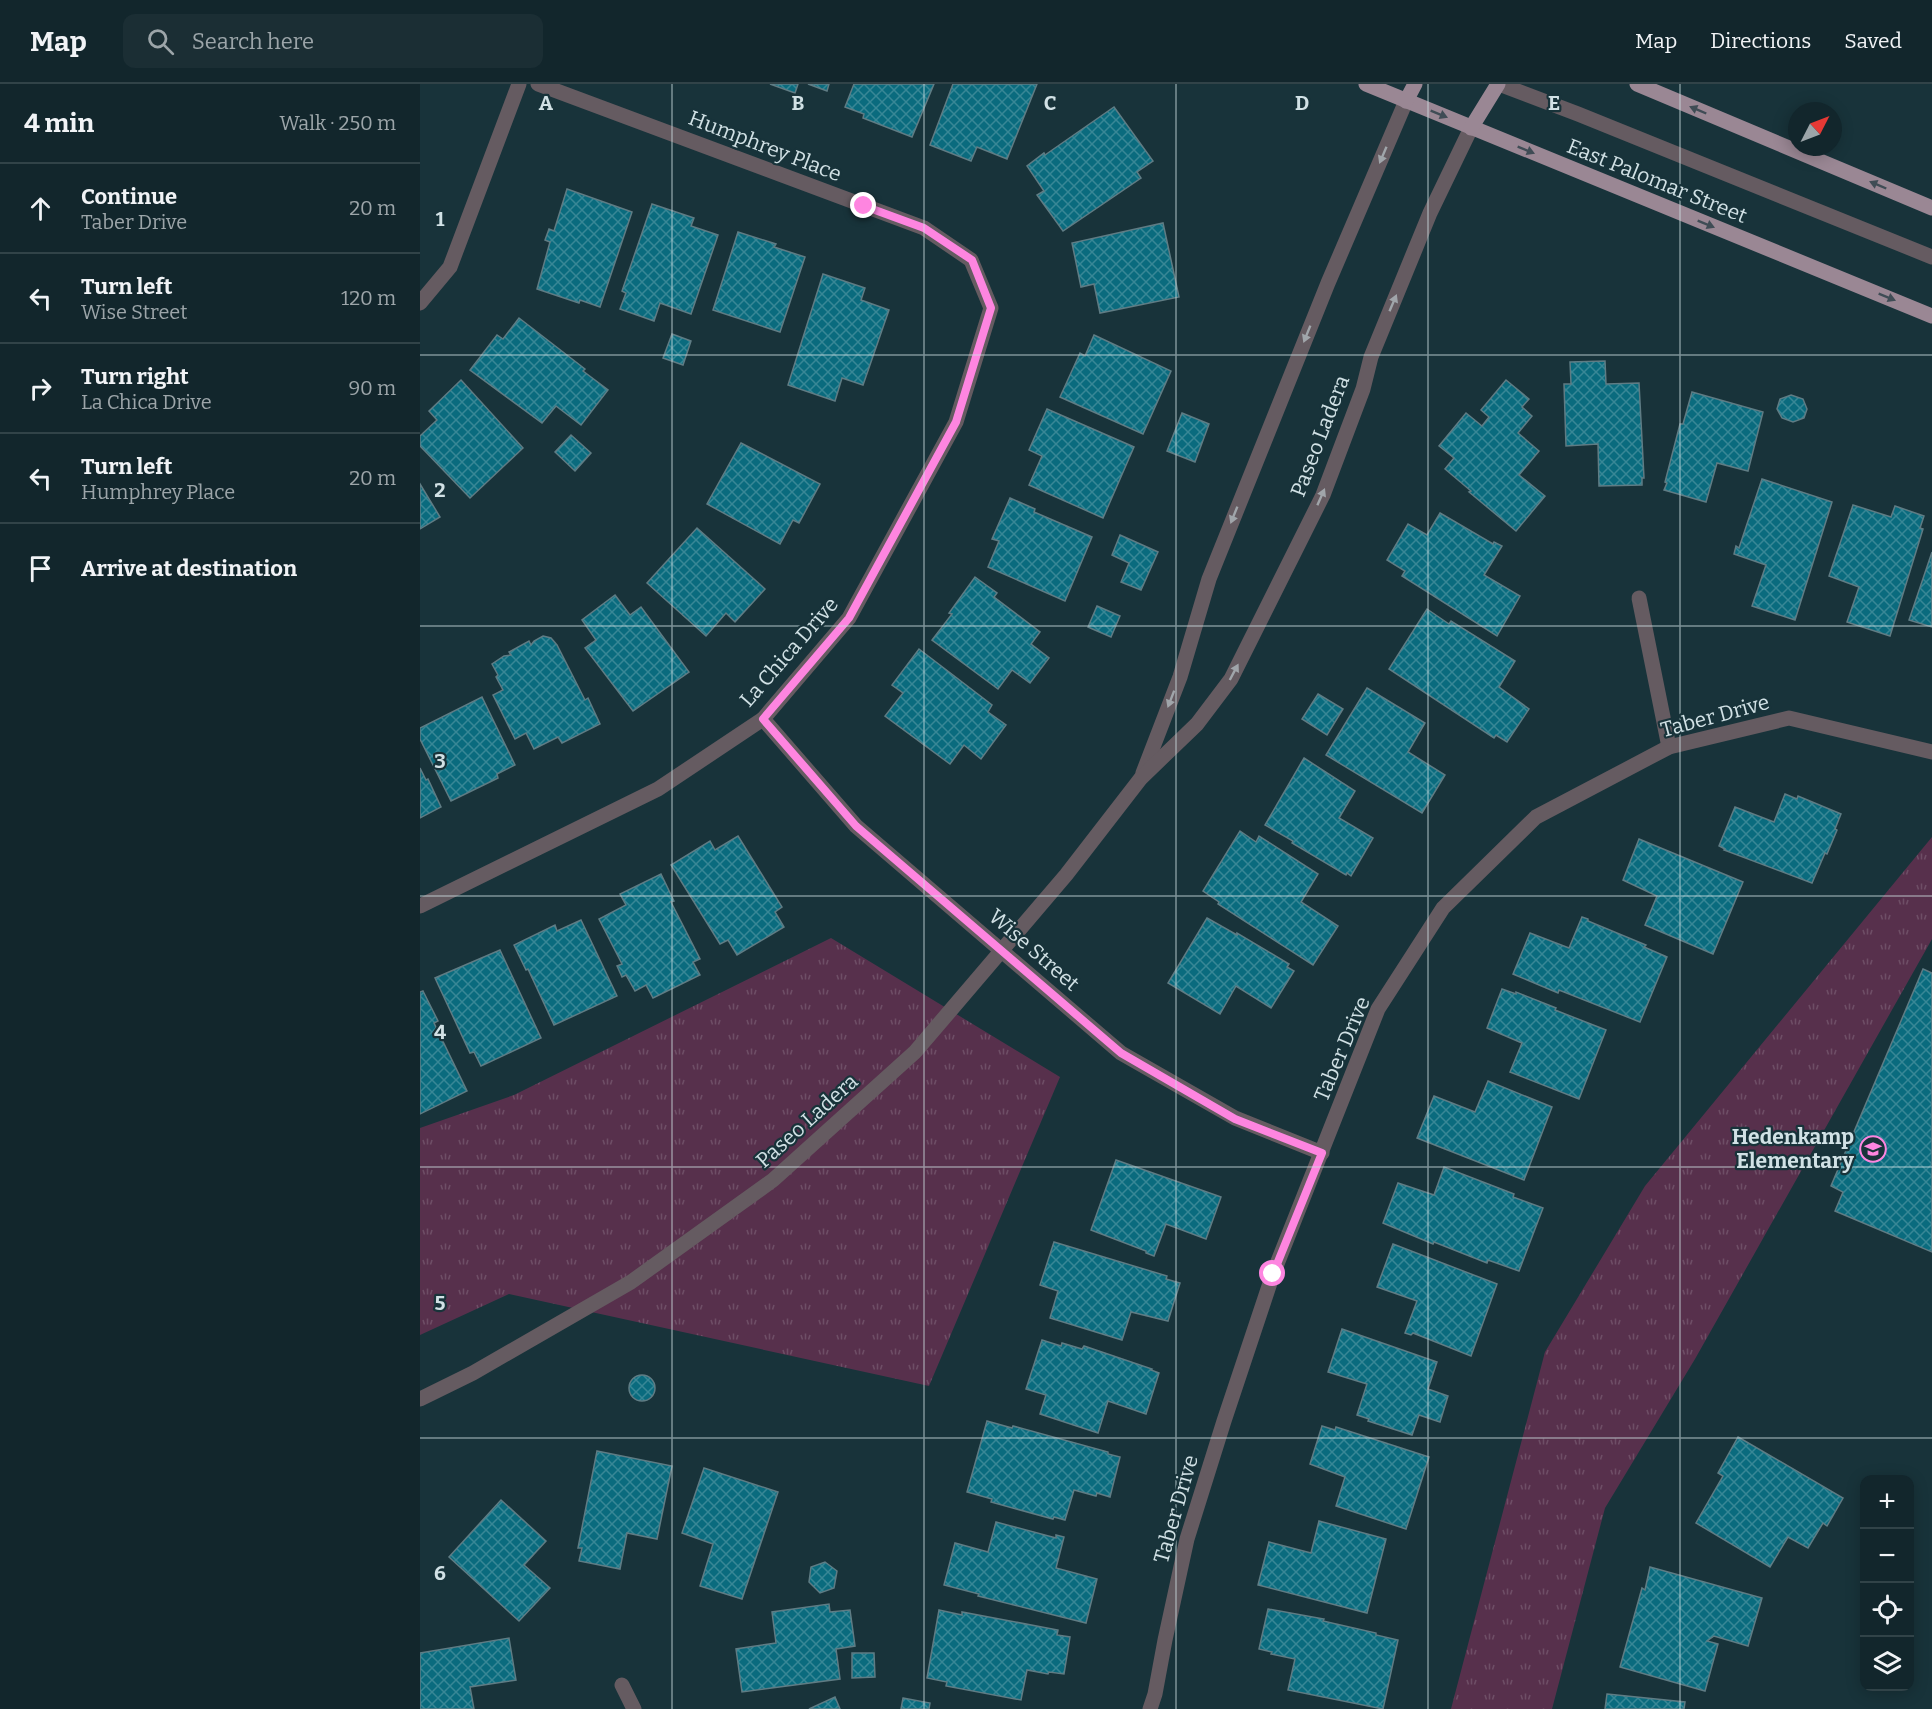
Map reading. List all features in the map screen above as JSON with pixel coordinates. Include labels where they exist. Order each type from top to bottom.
[{"type":"main road","name":"East Palomar Street","points":[[1366,84],[1932,315]]},
{"type":"main road","name":"Paseo Ladera","points":[[1406,101],[1415,84]]},
{"type":"main road","name":"Paseo Ladera","points":[[1472,128],[1498,84]]},
{"type":"main road","points":[[1637,84],[1932,208]]},
{"type":"street","points":[[420,303],[450,267],[519,84]]},
{"type":"street","name":"Humphrey Place","points":[[538,84],[924,228],[972,260]]},
{"type":"street","points":[[1498,84],[1932,257]]},
{"type":"street","name":"Paseo Ladera","points":[[1141,778],[1179,677],[1209,579],[1328,283],[1406,101]]},
{"type":"street","name":"Paseo Ladera","points":[[420,1399],[473,1372],[631,1282],[773,1180],[915,1052],[1066,875],[1141,778],[1197,724],[1231,679],[1323,495],[1363,389],[1371,357],[1430,213],[1472,128]]},
{"type":"street","name":"La Chica Drive","points":[[420,906],[658,789],[763,719],[849,618],[956,422],[991,308],[972,260]]},
{"type":"street","points":[[1639,598],[1670,747]]},
{"type":"street","name":"Taber Drive","points":[[1150,1709],[1187,1539],[1273,1274],[1378,1009],[1443,908],[1536,817],[1670,747],[1789,718],[1932,752]]},
{"type":"street","name":"Wise Street","points":[[763,719],[856,826],[1121,1053],[1235,1119],[1322,1153]]},
{"type":"street","points":[[622,1685],[634,1709]]},
{"type":"green space","points":[[1932,837],[1932,939],[1695,1359],[1605,1508],[1552,1709],[1451,1709],[1545,1352],[1645,1186]]},
{"type":"green space","points":[[831,938],[1060,1077],[929,1386],[509,1294],[420,1335],[420,1128],[514,1095]]},
{"type":"building","points":[[770,84],[798,84],[795,93]]},
{"type":"building","points":[[808,84],[829,84],[827,91]]},
{"type":"building","points":[[854,84],[934,84],[912,137],[863,118],[864,114],[845,107]]},
{"type":"building","points":[[953,84],[1037,84],[1007,159],[977,147],[971,161],[930,145]]},
{"type":"building","points":[[1114,107],[1153,161],[1137,172],[1141,178],[1063,231],[1037,195],[1044,191],[1027,166]]},
{"type":"building","points":[[567,189],[632,212],[600,307],[580,300],[579,303],[537,289],[550,242],[545,240],[549,229],[554,231]]},
{"type":"building","points":[[652,204],[694,218],[691,226],[718,235],[691,314],[660,303],[654,321],[620,309],[626,293],[622,291]]},
{"type":"building","points":[[1163,223],[1179,297],[1100,313],[1094,284],[1081,287],[1072,243]]},
{"type":"building","points":[[738,232],[776,244],[774,247],[805,257],[780,332],[713,310]]},
{"type":"building","points":[[823,274],[865,288],[861,300],[889,310],[863,385],[842,378],[835,401],[788,385]]},
{"type":"building","points":[[519,318],[585,369],[583,371],[608,390],[581,425],[556,406],[542,423],[470,370],[497,335],[503,339]]},
{"type":"building","points":[[672,334],[691,341],[683,365],[663,358]]},
{"type":"building","points":[[1094,335],[1171,371],[1143,434],[1060,397],[1080,353],[1085,356]]},
{"type":"building","points":[[1605,361],[1606,384],[1639,383],[1644,478],[1642,478],[1642,485],[1599,486],[1598,444],[1566,446],[1564,384],[1571,384],[1570,362]]},
{"type":"building","points":[[461,380],[523,448],[470,498],[420,446],[420,436],[437,420],[429,411]]},
{"type":"building","points":[[1506,380],[1529,399],[1522,407],[1532,416],[1518,433],[1539,451],[1519,475],[1545,496],[1516,531],[1445,469],[1454,458],[1439,446],[1466,413],[1482,426],[1489,417],[1481,410]]},
{"type":"building","points":[[1692,392],[1763,412],[1748,471],[1717,463],[1706,502],[1664,490],[1680,424],[1683,424]]},
{"type":"building","points":[[1791,395],[1803,399],[1807,409],[1804,418],[1793,422],[1782,418],[1777,409],[1780,399]]},
{"type":"building","points":[[1047,409],[1134,447],[1103,518],[1029,485],[1042,456],[1029,450]]},
{"type":"building","points":[[1182,413],[1209,424],[1195,462],[1167,451]]},
{"type":"building","points":[[571,435],[591,453],[575,471],[555,452]]},
{"type":"building","points":[[741,443],[820,484],[799,523],[793,520],[780,544],[707,504]]},
{"type":"building","points":[[1762,479],[1832,502],[1795,620],[1752,606],[1766,565],[1734,554],[1736,546],[1739,548]]},
{"type":"building","points":[[420,484],[440,517],[420,529]]},
{"type":"building","points":[[1010,498],[1035,509],[1034,512],[1092,537],[1065,601],[988,567],[999,541],[992,539]]},
{"type":"building","points":[[1853,505],[1891,517],[1895,506],[1924,516],[1920,528],[1923,529],[1890,636],[1847,622],[1859,587],[1829,576]]},
{"type":"building","points":[[1440,513],[1493,544],[1494,542],[1502,546],[1484,575],[1520,596],[1497,636],[1402,576],[1405,571],[1387,560],[1408,524],[1427,535]]},
{"type":"building","points":[[697,528],[765,589],[735,622],[726,613],[706,636],[647,583]]},
{"type":"building","points":[[1120,535],[1158,552],[1141,590],[1121,582],[1129,563],[1112,555]]},
{"type":"building","points":[[1932,552],[1932,627],[1909,620]]},
{"type":"building","points":[[975,577],[997,593],[994,597],[1040,632],[1031,644],[1049,658],[1030,683],[1012,670],[998,689],[932,640],[952,614],[949,613]]},
{"type":"building","points":[[615,595],[630,615],[641,607],[689,672],[633,711],[585,648],[596,640],[582,620]]},
{"type":"building","points":[[1097,606],[1120,616],[1111,637],[1088,627]]},
{"type":"building","points":[[1427,609],[1449,624],[1451,621],[1515,661],[1499,687],[1529,709],[1507,742],[1496,735],[1494,738],[1389,669]]},
{"type":"building","points":[[543,636],[551,638],[557,645],[585,700],[588,698],[600,724],[562,743],[558,737],[534,749],[526,733],[515,739],[493,695],[503,690],[492,664],[504,656],[511,655],[509,652],[529,641],[531,645]]},
{"type":"building","points":[[919,649],[992,705],[988,712],[1006,725],[981,759],[964,745],[950,764],[885,716],[903,693],[892,685]]},
{"type":"building","points":[[1367,688],[1425,723],[1408,752],[1445,775],[1422,813],[1326,755]]},
{"type":"building","points":[[1318,694],[1343,709],[1327,735],[1302,719]]},
{"type":"building","points":[[482,697],[515,765],[497,774],[498,778],[451,801],[420,739],[420,728]]},
{"type":"building","points":[[1304,758],[1355,791],[1339,818],[1373,838],[1351,876],[1265,825]]},
{"type":"building","points":[[420,768],[426,780],[428,779],[441,807],[420,818]]},
{"type":"building","points":[[1785,794],[1797,799],[1798,796],[1841,814],[1827,854],[1825,853],[1812,883],[1724,850],[1719,846],[1735,807],[1774,822]]},
{"type":"building","points":[[1240,831],[1256,842],[1259,836],[1318,874],[1301,902],[1338,926],[1313,965],[1218,904],[1219,902],[1203,891]]},
{"type":"building","points":[[738,836],[782,907],[775,912],[784,927],[737,955],[728,940],[720,944],[671,865],[710,841],[715,850]]},
{"type":"building","points":[[1639,839],[1743,882],[1713,954],[1645,925],[1657,896],[1623,880]]},
{"type":"building","points":[[661,874],[674,901],[671,902],[700,959],[693,962],[700,975],[653,998],[646,985],[635,991],[626,975],[622,977],[617,966],[622,964],[599,919],[626,905],[620,894]]},
{"type":"building","points":[[1582,917],[1646,945],[1644,947],[1667,957],[1640,1022],[1559,990],[1558,993],[1513,974],[1530,933],[1569,948]]},
{"type":"building","points":[[1207,918],[1289,964],[1287,967],[1294,971],[1271,1008],[1236,986],[1220,1014],[1168,983]]},
{"type":"building","points":[[581,920],[617,996],[554,1025],[514,945],[555,925],[557,931]]},
{"type":"building","points":[[500,950],[541,1038],[481,1066],[474,1052],[470,1053],[435,978]]},
{"type":"building","points":[[1923,969],[1932,973],[1932,1252],[1835,1211],[1843,1192],[1831,1186]]},
{"type":"building","points":[[1502,989],[1516,994],[1516,992],[1606,1030],[1579,1099],[1510,1072],[1522,1043],[1487,1028]]},
{"type":"building","points":[[423,991],[438,1021],[434,1023],[467,1091],[420,1114],[420,992]]},
{"type":"building","points":[[1488,1081],[1552,1107],[1524,1180],[1417,1138],[1434,1096],[1475,1112]]},
{"type":"building","points":[[1116,1160],[1221,1197],[1206,1239],[1166,1224],[1154,1256],[1091,1230]]},
{"type":"building","points":[[1444,1167],[1514,1194],[1513,1197],[1543,1208],[1519,1271],[1488,1260],[1487,1263],[1434,1242],[1433,1244],[1383,1223],[1398,1183],[1434,1195]]},
{"type":"building","points":[[1054,1242],[1167,1276],[1166,1279],[1180,1283],[1168,1321],[1131,1312],[1122,1340],[1050,1318],[1058,1291],[1040,1285]]},
{"type":"building","points":[[1393,1244],[1497,1284],[1471,1356],[1413,1333],[1411,1335],[1405,1333],[1417,1301],[1377,1287]]},
{"type":"building","points":[[1342,1329],[1437,1362],[1428,1389],[1448,1396],[1440,1422],[1419,1415],[1412,1435],[1368,1421],[1369,1419],[1357,1415],[1367,1384],[1328,1372]]},
{"type":"building","points":[[1042,1340],[1082,1349],[1084,1346],[1159,1373],[1146,1414],[1108,1401],[1098,1433],[1040,1414],[1046,1395],[1026,1389]]},
{"type":"building","points":[[642,1375],[651,1379],[655,1388],[651,1397],[642,1401],[633,1397],[629,1388],[633,1379]]},
{"type":"building","points":[[987,1421],[1012,1428],[1013,1426],[1120,1457],[1110,1497],[1074,1490],[1065,1520],[1054,1517],[1053,1519],[991,1502],[992,1499],[967,1492]]},
{"type":"building","points":[[1322,1426],[1335,1430],[1336,1427],[1429,1457],[1406,1529],[1336,1506],[1345,1477],[1310,1464]]},
{"type":"building","points":[[1738,1437],[1843,1498],[1827,1526],[1823,1523],[1808,1548],[1788,1537],[1770,1567],[1696,1523],[1723,1476],[1718,1473]]},
{"type":"building","points":[[597,1451],[672,1466],[657,1539],[627,1533],[620,1569],[579,1561],[582,1548],[578,1548]]},
{"type":"building","points":[[704,1468],[778,1492],[742,1599],[700,1586],[713,1544],[682,1533]]},
{"type":"building","points":[[501,1500],[546,1541],[524,1565],[550,1588],[519,1621],[449,1557]]},
{"type":"building","points":[[1319,1521],[1386,1539],[1367,1613],[1258,1585],[1269,1542],[1311,1553]]},
{"type":"building","points":[[996,1522],[1056,1538],[1056,1535],[1064,1537],[1056,1568],[1097,1579],[1086,1623],[978,1596],[979,1594],[944,1585],[955,1543],[988,1552]]},
{"type":"building","points":[[825,1562],[837,1571],[834,1588],[820,1593],[809,1582],[811,1567]]},
{"type":"building","points":[[1650,1567],[1762,1598],[1748,1646],[1714,1636],[1707,1641],[1718,1644],[1705,1691],[1620,1667],[1642,1588],[1645,1590]]},
{"type":"building","points":[[829,1604],[830,1612],[850,1610],[855,1646],[836,1649],[840,1679],[742,1692],[736,1649],[776,1643],[772,1612]]},
{"type":"building","points":[[1268,1609],[1324,1619],[1323,1621],[1398,1640],[1383,1709],[1288,1690],[1295,1659],[1259,1649]]},
{"type":"building","points":[[939,1610],[962,1615],[962,1612],[1058,1630],[1057,1635],[1070,1637],[1064,1674],[1027,1670],[1021,1700],[946,1686],[947,1682],[927,1678]]},
{"type":"building","points":[[509,1638],[516,1680],[470,1687],[474,1709],[420,1709],[420,1653]]},
{"type":"building","points":[[852,1653],[874,1653],[875,1677],[852,1678]]},
{"type":"building","points":[[1607,1694],[1685,1702],[1684,1709],[1605,1709]]},
{"type":"building","points":[[835,1697],[840,1709],[809,1709]]},
{"type":"building","points":[[903,1698],[930,1703],[929,1709],[901,1709]]},
{"type":"place","name":"Hedenkamp Elementary","points":[[1873,1149]]},
{"type":"route","points":[[864,206],[924,228],[972,260],[991,308],[956,422],[849,618],[763,719],[856,826],[1121,1053],[1235,1119],[1322,1153],[1273,1274]]}]
